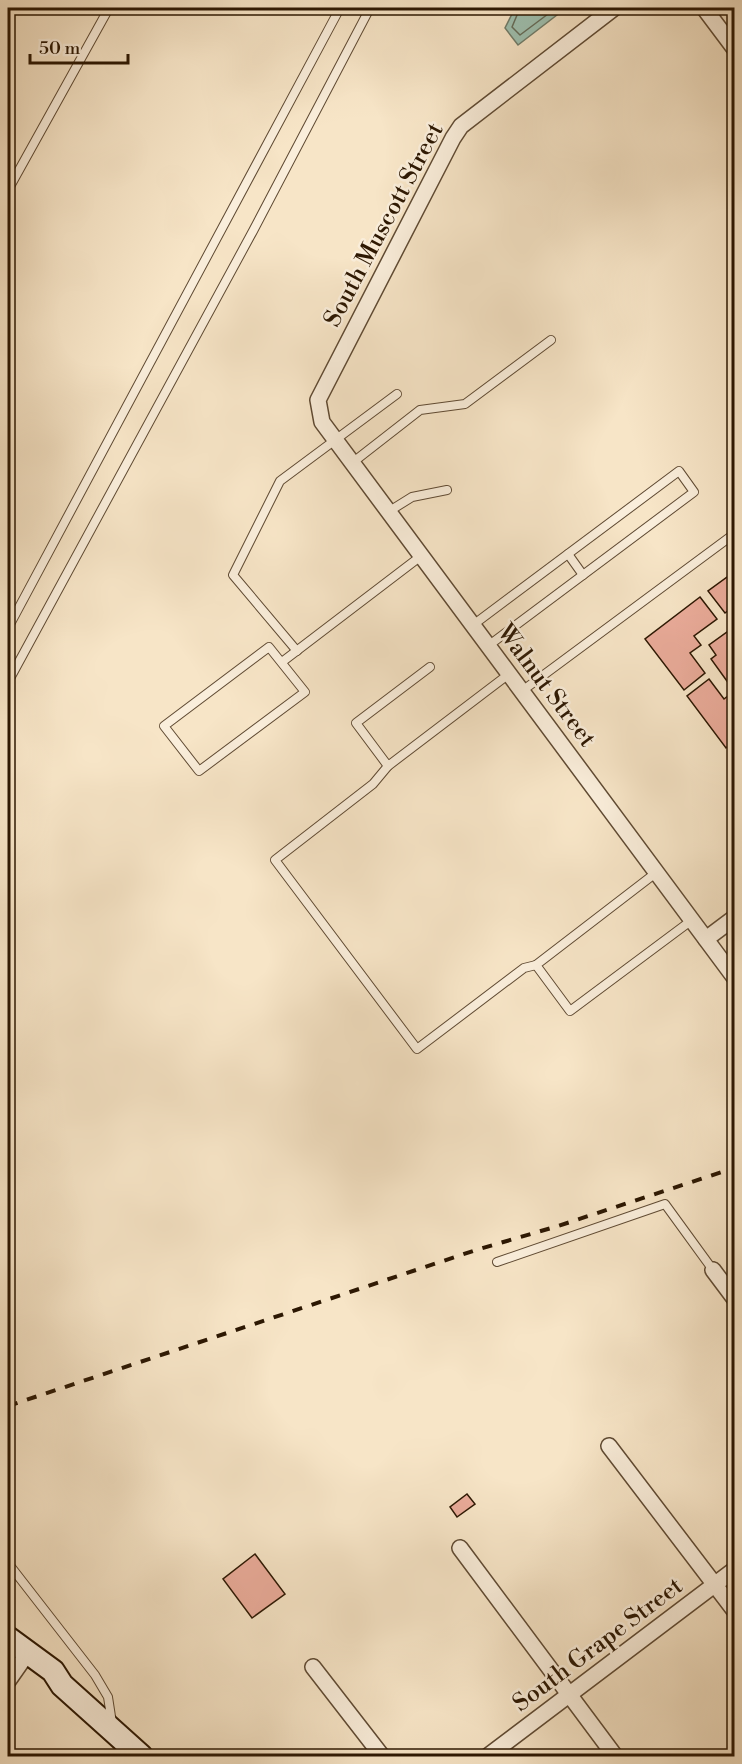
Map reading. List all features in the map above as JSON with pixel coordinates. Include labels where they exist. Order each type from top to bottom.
[{"type":"main road","points":[[8,1638],[53,1671],[62,1685],[141,1756]]},
{"type":"main road","points":[[15,1656],[50,1682],[62,1685]]},
{"type":"street","name":"South Muscott Street","points":[[322,422],[318,400],[453,138],[472,116],[614,8]]},
{"type":"street","points":[[704,8],[735,48]]},
{"type":"street","name":"Walnut Street","points":[[322,422],[735,977]]},
{"type":"street","points":[[706,939],[735,918]]},
{"type":"street","points":[[714,1270],[735,1298]]},
{"type":"street","points":[[609,1446],[735,1610]]},
{"type":"street","points":[[460,1548],[615,1756]]},
{"type":"street","name":"South Grape Street","points":[[488,1756],[735,1570]]},
{"type":"street","points":[[8,1681],[15,1656]]},
{"type":"street","points":[[313,1667],[382,1756]]},
{"type":"lane","points":[[8,190],[110,8]]},
{"type":"lane","points":[[8,628],[340,8]]},
{"type":"lane","points":[[8,682],[253,231],[370,8]]},
{"type":"lane","points":[[352,463],[420,410],[465,404],[551,340]]},
{"type":"lane","points":[[297,651],[233,575],[280,481],[397,394]]},
{"type":"lane","points":[[473,625],[679,471],[694,492],[488,646]]},
{"type":"lane","points":[[388,512],[412,498],[447,490]]},
{"type":"lane","points":[[522,692],[735,534]]},
{"type":"lane","points":[[568,554],[584,575]]},
{"type":"lane","points":[[282,662],[422,556]]},
{"type":"lane","points":[[269,647],[282,662],[305,692],[199,771],[164,726],[269,647]]},
{"type":"lane","points":[[388,766],[356,723],[430,667]]},
{"type":"lane","points":[[509,674],[388,766],[373,784],[275,860],[417,1049],[524,968],[536,965],[657,873]]},
{"type":"lane","points":[[536,965],[570,1011],[692,920]]},
{"type":"lane","points":[[497,1262],[665,1204],[714,1270]]},
{"type":"lane","points":[[8,1563],[95,1675],[108,1697],[113,1730]]},
{"type":"water","points":[[515,8],[566,8],[518,45],[505,28]]},
{"type":"building","points":[[734,572],[734,606],[725,613],[708,591]]},
{"type":"building","points":[[700,597],[717,619],[694,636],[701,645],[690,653],[705,673],[684,690],[645,639]]},
{"type":"building","points":[[734,627],[734,686],[732,688],[711,659],[716,655],[709,645]]},
{"type":"building","points":[[709,679],[724,699],[733,692],[734,694],[734,741],[726,748],[687,696]]},
{"type":"building","points":[[467,1494],[475,1504],[457,1517],[450,1507]]},
{"type":"building","points":[[255,1554],[285,1594],[252,1618],[223,1579]]},
{"type":"railway","points":[[8,1406],[476,1250],[558,1226],[734,1168]]}]
